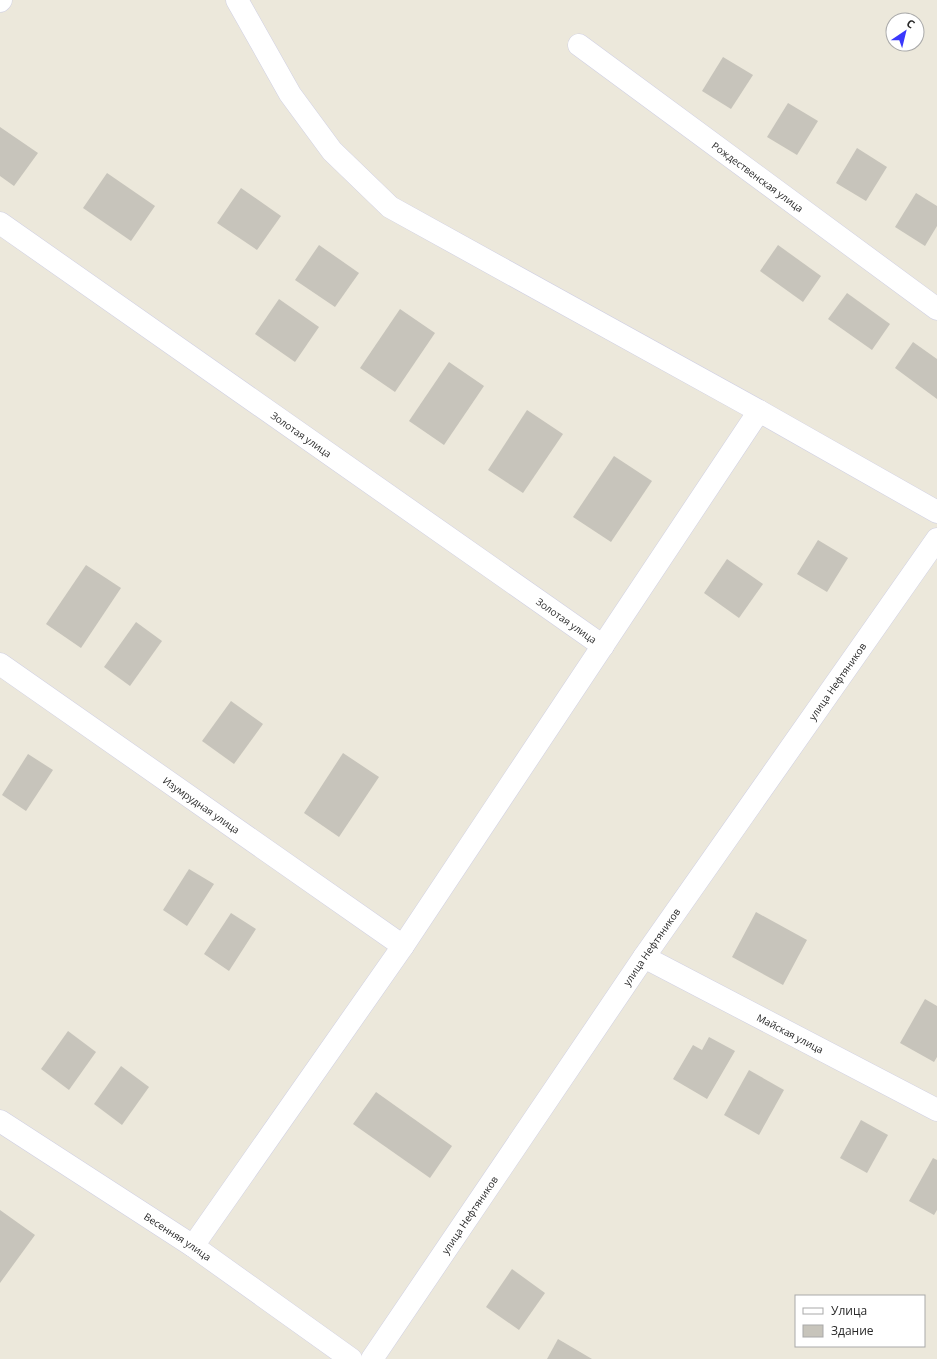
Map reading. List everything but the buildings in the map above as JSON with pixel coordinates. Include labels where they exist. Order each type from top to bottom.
[{"type":"street","points":[[237,0],[290,94],[332,151],[390,206],[759,411],[937,512]]},
{"type":"street","name":"Рождественская улица","points":[[579,45],[937,309]]},
{"type":"street","name":"Золотая улица","points":[[0,223],[603,646]]},
{"type":"street","points":[[193,1246],[403,946],[759,411]]},
{"type":"street","name":"улица Нефтяников","points":[[372,1359],[644,957],[937,539]]},
{"type":"street","name":"Изумрудная улица","points":[[0,664],[403,946]]},
{"type":"street","name":"Майская улица","points":[[644,957],[937,1110]]},
{"type":"street","name":"Весенняя улица","points":[[0,1121],[193,1246],[351,1359]]}]
